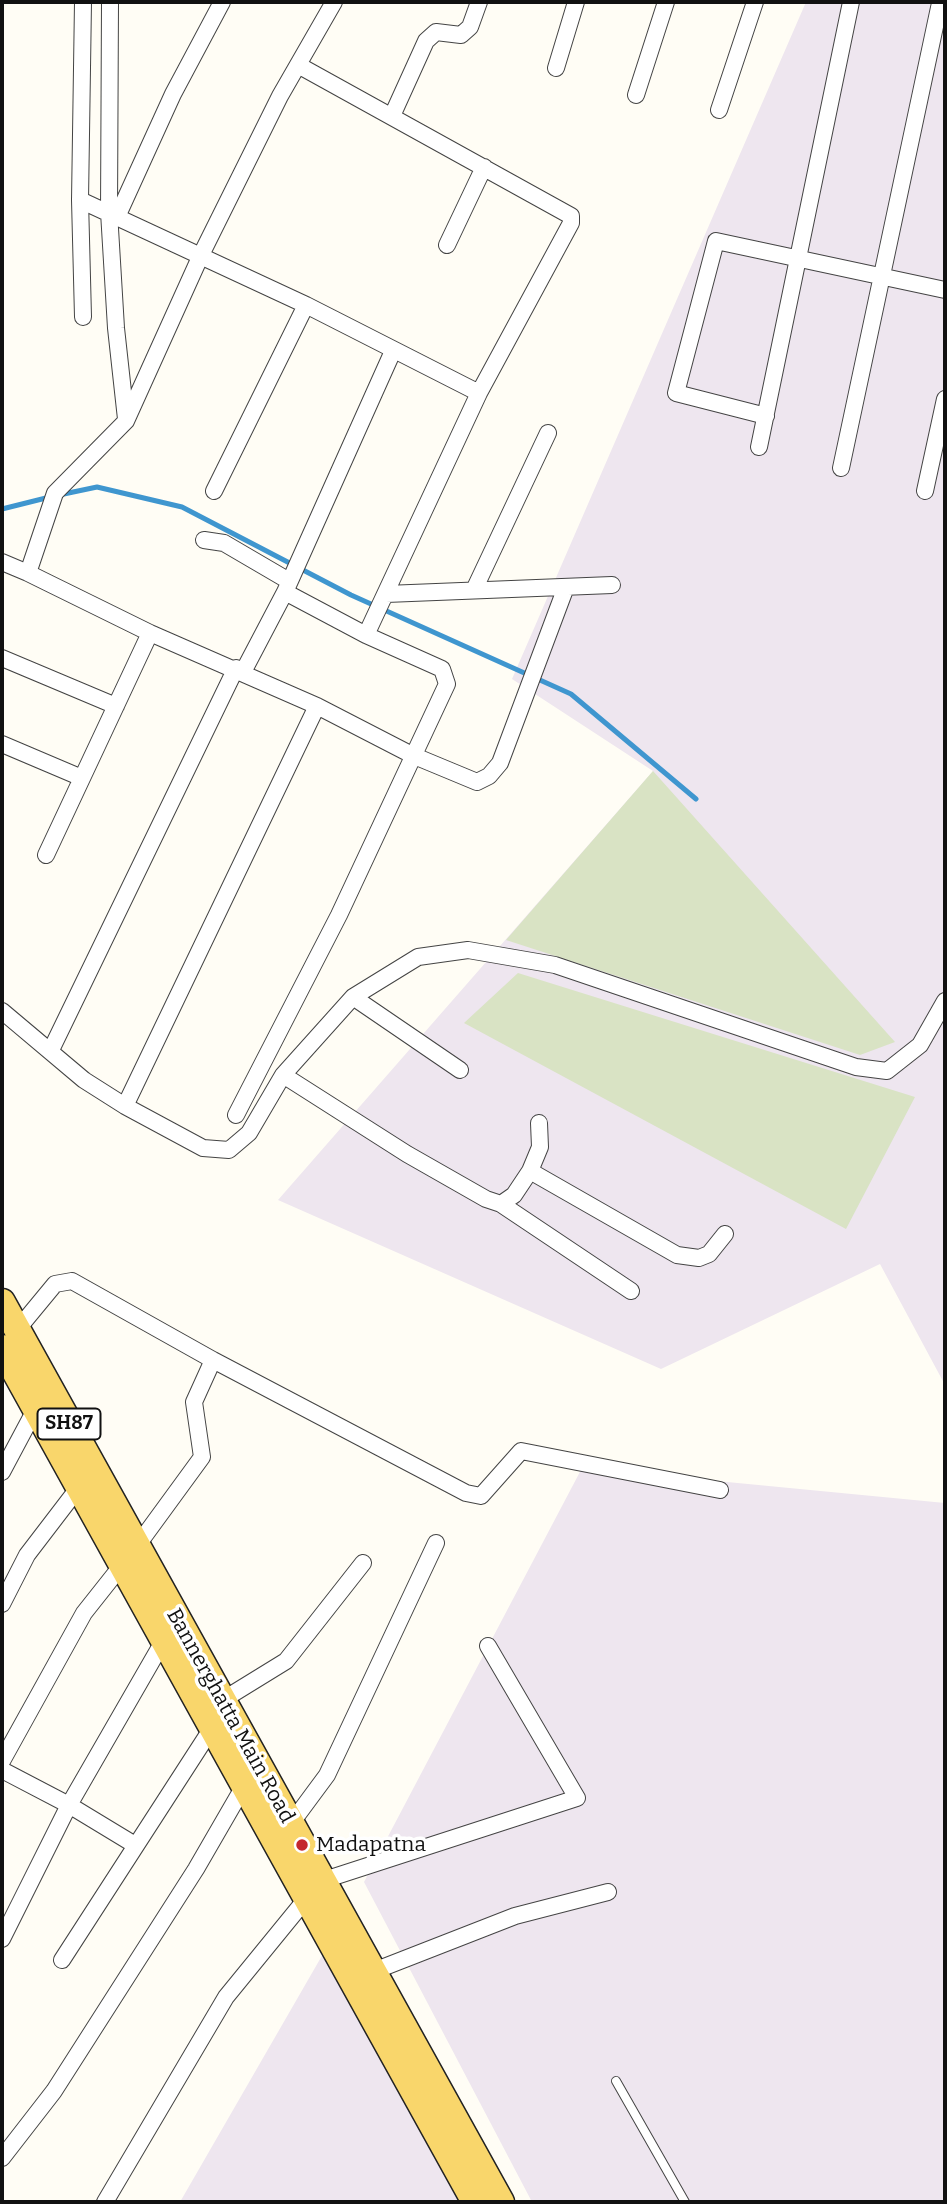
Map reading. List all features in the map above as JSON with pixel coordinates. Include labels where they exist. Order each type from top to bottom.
[{"type":"main road","name":"Bannerghatta Main Road","points":[[2,1302],[9,1339],[129,1555],[221,1701],[290,1825],[314,1890],[374,1971],[502,2202]]},
{"type":"main road","points":[[9,1339],[35,1410],[79,1487],[129,1555],[164,1640],[244,1786],[314,1890],[475,2202]]},
{"type":"street","points":[[83,2],[80,200],[83,317]]},
{"type":"street","points":[[110,2],[116,328],[126,421]]},
{"type":"street","points":[[113,215],[222,2]]},
{"type":"street","points":[[28,573],[55,493],[126,421],[201,256],[298,65],[334,2]]},
{"type":"street","points":[[392,116],[426,41],[436,32],[461,35],[470,27],[478,2]]},
{"type":"street","points":[[556,68],[576,2]]},
{"type":"street","points":[[636,95],[666,2]]},
{"type":"street","points":[[719,110],[754,2]]},
{"type":"street","points":[[759,447],[851,2]]},
{"type":"street","points":[[841,468],[940,3]]},
{"type":"street","points":[[298,65],[566,211],[570,216],[570,223],[479,393],[366,635]]},
{"type":"street","points":[[447,245],[484,167]]},
{"type":"street","points":[[80,200],[306,305],[479,393]]},
{"type":"street","points":[[766,416],[676,393],[716,241],[945,290]]},
{"type":"street","points":[[214,491],[306,305]]},
{"type":"street","points":[[51,1050],[240,670],[287,586],[393,351]]},
{"type":"street","points":[[925,491],[945,399]]},
{"type":"street","points":[[474,590],[548,433]]},
{"type":"street","points":[[204,540],[223,543],[366,635],[442,669],[447,684],[339,915],[236,1115]]},
{"type":"street","points":[[2,562],[150,633],[240,670],[317,706],[412,755],[477,782],[489,776],[499,763],[566,587]]},
{"type":"street","points":[[386,594],[612,585]]},
{"type":"street","points":[[46,855],[150,633]]},
{"type":"street","points":[[2,658],[116,706]]},
{"type":"street","points":[[125,1106],[317,706]]},
{"type":"street","points":[[2,744],[82,778]]},
{"type":"street","points":[[2,1011],[84,1080],[125,1106],[203,1148],[229,1150],[249,1133],[283,1075],[353,997],[418,957],[468,950],[555,965],[856,1067],[887,1071],[920,1045],[945,1001]]},
{"type":"street","points":[[353,997],[460,1070]]},
{"type":"street","points":[[283,1075],[407,1154],[486,1199],[501,1204],[631,1291]]},
{"type":"street","points":[[501,1204],[514,1195],[530,1171],[540,1147],[539,1123]]},
{"type":"street","points":[[530,1171],[687,1258],[709,1254],[724,1234]]},
{"type":"street","points":[[9,1339],[55,1284],[72,1281],[213,1360],[466,1493],[481,1496],[520,1451],[720,1490]]},
{"type":"street","points":[[2,1761],[85,1613],[202,1457],[194,1402],[213,1360]]},
{"type":"street","points":[[2,1472],[35,1410]]},
{"type":"street","points":[[2,1604],[27,1555],[79,1487]]},
{"type":"street","points":[[290,1825],[327,1775],[436,1543]]},
{"type":"street","points":[[221,1701],[286,1661],[363,1563]]},
{"type":"street","points":[[2,1940],[69,1805],[164,1640]]},
{"type":"street","points":[[105,2202],[226,1997],[314,1890],[577,1798],[488,1646]]},
{"type":"street","points":[[62,1960],[212,1728]]},
{"type":"street","points":[[2,1770],[69,1805],[135,1845]]},
{"type":"street","points":[[2,2158],[54,2091],[196,1870],[244,1786]]},
{"type":"street","points":[[374,1971],[515,1916],[608,1892]]},
{"type":"lane","points":[[616,2081],[685,2202]]},
{"type":"shaded area","points":[[806,2],[945,2],[945,1385],[880,1264],[661,1369],[278,1200],[653,771],[512,679]]},
{"type":"shaded area","points":[[582,1468],[945,1503],[945,2202],[532,2202],[364,1882]]},
{"type":"shaded area","points":[[327,1947],[468,2202],[180,2202]]},
{"type":"green space","points":[[653,771],[895,1042],[860,1055],[506,940]]},
{"type":"green space","points":[[518,973],[915,1097],[846,1229],[464,1023]]},
{"type":"waterway","points":[[59,495],[97,487],[182,507],[351,595],[571,694],[696,799]]},
{"type":"waterway","points":[[2,509],[50,497]]},
{"type":"place","name":"Madapatna","points":[[302,1845]]}]
